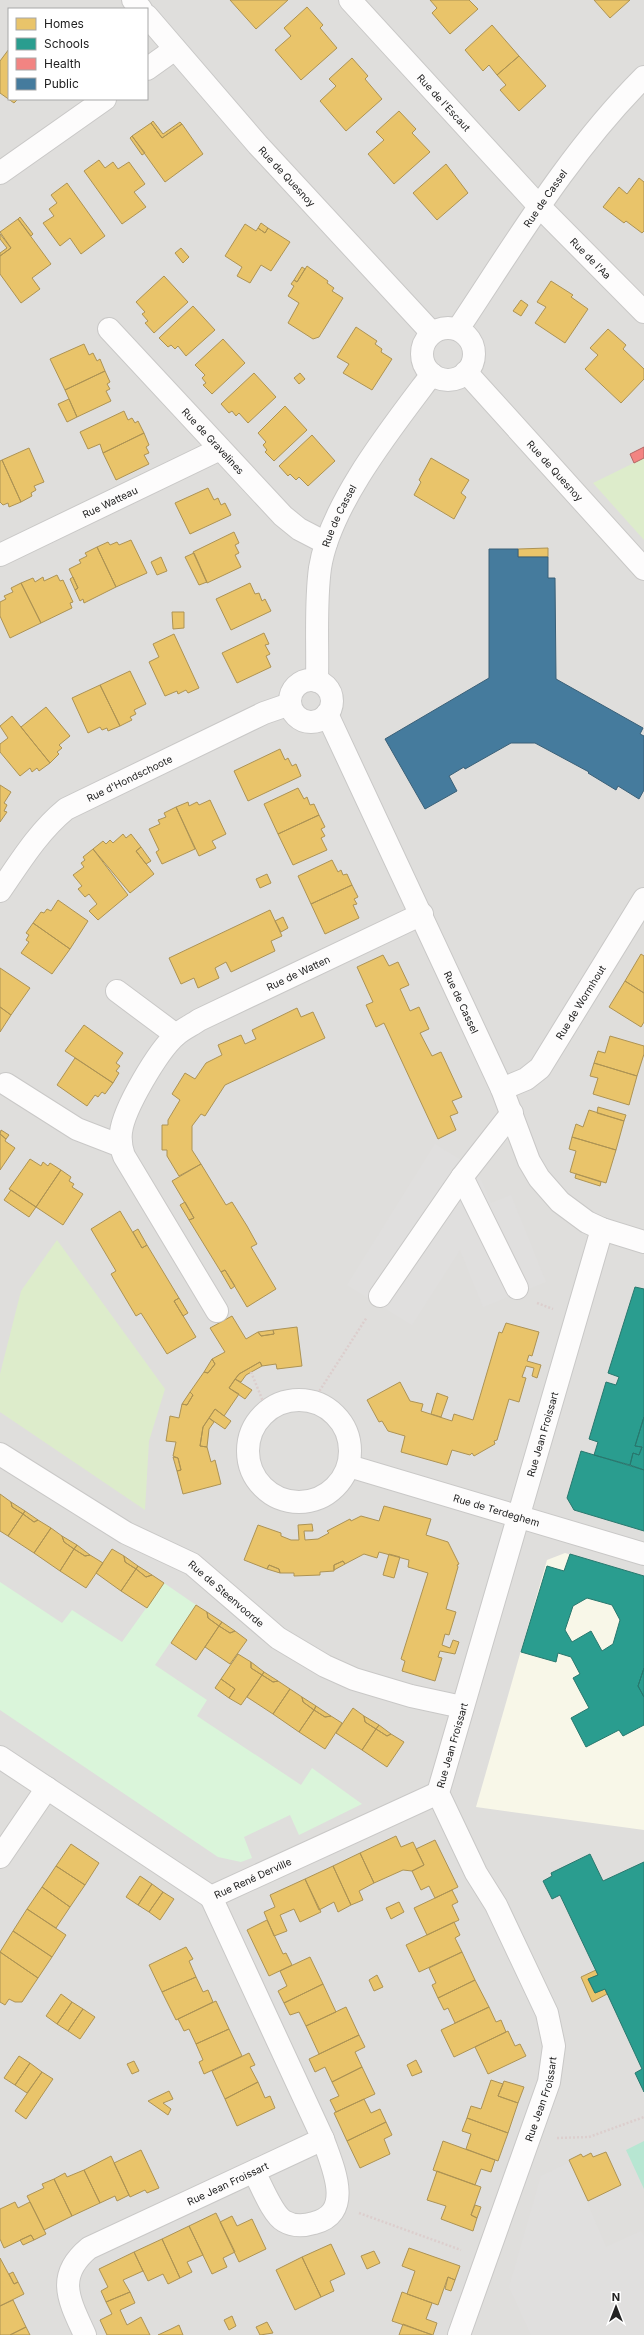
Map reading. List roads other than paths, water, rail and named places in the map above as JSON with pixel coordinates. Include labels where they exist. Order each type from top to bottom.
[{"type":"street","points":[[133,0],[140,8]]},
{"type":"street","name":"Rue de l'Escaut","points":[[350,0],[538,205]]},
{"type":"street","name":"Rue de Quesnoy","points":[[148,17],[258,145],[432,332]]},
{"type":"street","points":[[148,68],[175,49]]},
{"type":"street","name":"Rue de Cassel","points":[[458,329],[538,205],[602,123],[644,77]]},
{"type":"street","points":[[0,173],[104,100]]},
{"type":"street","name":"Rue de l'Aa","points":[[538,205],[644,312]]},
{"type":"street","name":"Rue de Gravelines","points":[[109,329],[289,522],[326,542]]},
{"type":"street","points":[[440,329],[458,329],[470,340],[474,348],[472,365],[466,372],[453,379],[438,378],[426,368],[422,353],[427,338],[432,332],[440,329]]},
{"type":"street","name":"Rue de Quesnoy","points":[[466,372],[644,569]]},
{"type":"street","name":"Rue de Cassel","points":[[316,681],[318,594],[326,542],[336,519],[353,488],[385,438],[432,374]]},
{"type":"street","name":"Rue Watteau","points":[[0,554],[220,449]]},
{"type":"street","points":[[316,681],[323,684],[331,695],[331,709],[322,719],[309,722],[296,716],[290,704],[290,697],[297,685],[303,682],[316,681]]},
{"type":"street","name":"Rue d'Hondschoote","points":[[0,891],[36,839],[51,821],[66,809],[264,714],[290,704]]},
{"type":"street","name":"Rue de Cassel","points":[[327,714],[422,914],[502,1089],[512,1112],[529,1161],[548,1190],[574,1213],[602,1229],[644,1242]]},
{"type":"street","name":"Rue de Wormhout","points":[[502,1089],[526,1079],[540,1068],[644,899]]},
{"type":"street","name":"Rue de Watten","points":[[121,1146],[121,1132],[135,1096],[157,1059],[176,1035],[199,1020],[422,914]]},
{"type":"street","points":[[117,991],[176,1035]]},
{"type":"street","points":[[6,1084],[78,1129],[121,1146],[132,1170],[217,1311]]},
{"type":"street","points":[[380,1296],[462,1177],[512,1112]]},
{"type":"street","points":[[462,1177],[517,1288]]},
{"type":"street","name":"Rue Jean Froissart","points":[[459,2335],[549,2082],[554,2046],[547,2013],[496,1905],[476,1873],[438,1793],[602,1229]]},
{"type":"street","points":[[298,1399],[314,1401],[328,1408],[343,1424],[348,1434],[351,1450],[349,1466],[341,1482],[332,1490],[312,1501],[295,1502],[273,1494],[263,1488],[253,1474],[248,1457],[249,1440],[255,1423],[267,1411],[281,1402],[298,1399]]},
{"type":"street","name":"Rue de Steenvoorde","points":[[0,1454],[126,1533],[192,1564],[278,1638],[325,1666],[354,1679],[404,1694],[462,1707]]},
{"type":"street","name":"Rue de Terdeghem","points":[[349,1466],[644,1554]]},
{"type":"street","name":"Rue René Derville","points":[[0,1757],[211,1897],[438,1793]]},
{"type":"street","points":[[0,1857],[47,1788]]},
{"type":"street","points":[[211,1897],[323,2139],[335,2172],[338,2200],[331,2214],[316,2223],[299,2226],[284,2221],[273,2207],[254,2172]]},
{"type":"street","name":"Rue Jean Froissart","points":[[85,2335],[72,2308],[67,2287],[70,2270],[76,2259],[89,2248],[323,2139]]}]
